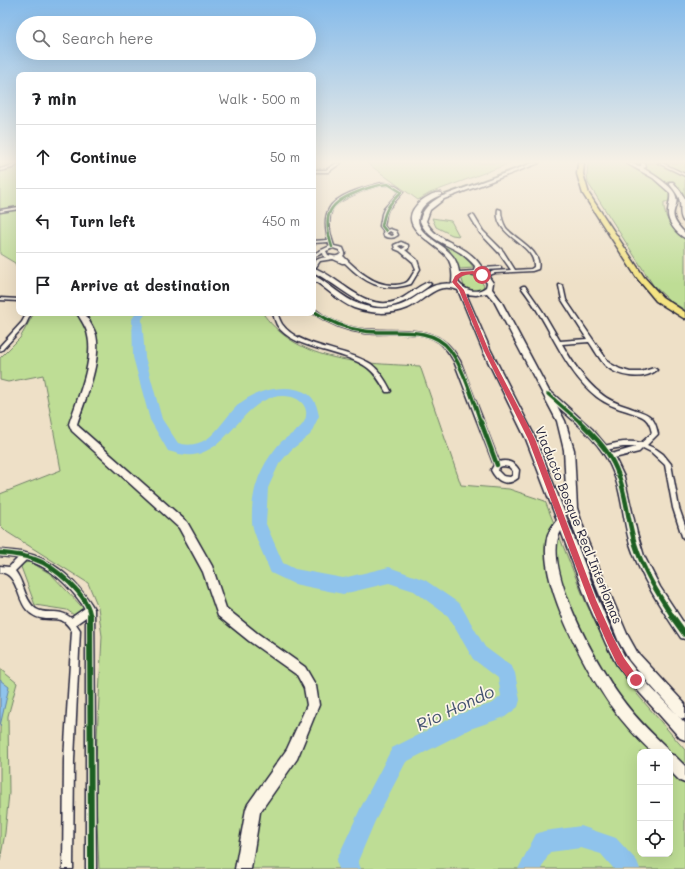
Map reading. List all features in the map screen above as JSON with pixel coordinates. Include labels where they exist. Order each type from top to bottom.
[{"type":"main road","name":"Viaducto Bosque Real Interlomas","points":[[423,204],[415,216],[416,225],[426,238],[447,254],[453,262],[458,283],[486,351],[531,439],[593,601],[610,640],[621,661],[636,680],[685,733]]},
{"type":"main road","points":[[433,204],[427,210],[423,221],[427,229],[433,236],[468,256],[478,266],[480,274],[463,273],[458,283]]},
{"type":"main road","points":[[592,204],[642,278],[659,299],[685,316]]},
{"type":"main road","points":[[316,272],[351,304],[377,310],[388,310],[405,306],[413,302],[423,293],[433,288],[458,283],[476,293],[483,292],[488,289]]},
{"type":"main road","name":"Viaducto Bosque Real Interlomas","points":[[480,274],[490,283],[488,289],[497,301],[548,394],[561,421],[569,450],[572,508],[583,542],[606,600],[633,656],[685,713]]},
{"type":"main road","points":[[83,316],[92,334],[93,342],[91,368],[74,424],[75,430],[183,525],[208,570],[222,612],[253,637],[301,671],[310,686],[313,705],[292,754],[253,809],[243,869]]},
{"type":"main road","points":[[562,520],[552,537],[550,555],[553,573],[572,623],[588,656],[616,701],[632,722],[658,749]]},
{"type":"main road","points":[[673,765],[685,776]]},
{"type":"street","points":[[332,247],[328,220],[329,213],[334,204]]},
{"type":"street","points":[[386,231],[382,226],[384,214],[389,204]]},
{"type":"street","points":[[673,204],[670,210],[670,217],[685,236]]},
{"type":"street","points":[[683,204],[683,216],[685,220]]},
{"type":"street","points":[[0,211],[16,208]]},
{"type":"street","points":[[480,274],[513,269],[532,270],[536,268],[537,261],[505,228],[500,218],[499,210]]},
{"type":"street","points":[[472,216],[481,232],[501,252],[513,269]]},
{"type":"street","points":[[316,242],[330,241]]},
{"type":"street","points":[[316,255],[332,247],[341,249],[343,253],[340,256],[319,260],[316,262]]},
{"type":"street","points":[[340,256],[362,275],[377,284],[389,287],[404,285],[412,280],[418,269],[415,261],[402,250]]},
{"type":"street","points":[[324,251],[325,255],[348,264]]},
{"type":"street","points":[[561,286],[564,300],[607,364],[616,370],[633,376],[644,375],[654,370]]},
{"type":"street","points":[[523,287],[532,298],[577,373],[599,396],[615,405],[643,414],[654,426],[655,434],[633,452],[610,457]]},
{"type":"street","points":[[0,299],[16,300]]},
{"type":"street","points":[[316,313],[350,329],[370,332],[414,332],[443,342],[448,347],[457,362],[497,465]]},
{"type":"street","points":[[0,349],[28,316]]},
{"type":"street","points":[[275,316],[281,328],[298,338],[368,364],[379,374],[388,391]]},
{"type":"street","points":[[276,320],[278,316]]},
{"type":"street","points":[[559,343],[590,340]]},
{"type":"street","points":[[548,394],[604,448],[610,457],[620,476],[634,543],[641,561],[662,599],[685,634]]},
{"type":"street","points":[[604,448],[632,443],[642,445],[658,454],[668,464],[676,508],[685,536]]},
{"type":"street","points":[[0,553],[25,556],[37,560],[59,572],[82,597],[90,609],[91,869]]},
{"type":"street","points":[[10,571],[25,556]]},
{"type":"street","points":[[0,569],[10,571],[16,578],[26,604],[32,611],[38,614],[64,616],[76,630],[69,760],[68,869]]},
{"type":"street","points":[[71,623],[90,609]]},
{"type":"green space","points":[[0,204],[16,204],[16,265],[15,263],[0,254]]},
{"type":"green space","points":[[429,204],[423,209],[419,221],[423,229],[430,237],[421,230],[418,219],[421,210]]},
{"type":"green space","points":[[601,204],[664,204],[667,218],[685,240],[685,310],[670,301],[653,285]]},
{"type":"green space","points":[[432,218],[451,221],[459,236],[452,235],[436,227]]},
{"type":"green space","points":[[430,237],[459,253],[470,262],[474,268],[459,269],[451,253]]},
{"type":"green space","points":[[470,274],[479,277],[484,286],[481,290],[472,291],[464,286],[461,277]]},
{"type":"green space","points":[[32,316],[265,316],[279,331],[296,343],[315,352],[335,358],[377,364],[420,366],[461,485],[509,489],[545,501],[586,603],[614,662],[637,694],[685,750],[685,869],[99,869],[95,779],[102,636],[98,607],[88,583],[7,532],[0,525],[0,494],[61,470],[43,375],[8,382],[0,380],[0,358],[20,338]]},
{"type":"green space","points":[[30,562],[51,574],[83,608],[82,610],[74,615],[67,610],[35,605],[21,567],[24,563]]},
{"type":"green space","points":[[0,669],[17,683],[8,716],[9,793],[5,833],[0,861]]},
{"type":"water","points":[[0,680],[9,687],[0,726]]},
{"type":"waterway","name":"Rio Hondo","points":[[139,316],[137,319],[139,357],[156,420],[173,447],[186,451],[201,448],[212,442],[242,409],[267,394],[288,392],[301,395],[311,404],[313,416],[305,431],[286,446],[274,461],[261,488],[259,524],[277,568],[294,576],[343,586],[389,575],[419,585],[454,610],[479,653],[506,673],[511,700],[498,710],[466,721],[399,755],[368,814],[347,861],[350,869]]},
{"type":"waterway","name":"Rio Hondo","points":[[529,869],[544,842],[581,837],[608,846],[629,869]]},
{"type":"cycle path","points":[[332,247],[328,232],[328,220],[330,209],[335,204]]},
{"type":"cycle path","points":[[386,231],[382,226],[384,214],[391,204]]},
{"type":"cycle path","points":[[316,313],[333,323],[355,330],[383,333],[420,333],[441,341],[449,349],[457,361],[497,465]]},
{"type":"cycle path","points":[[548,394],[589,431],[610,456],[623,488],[632,533],[644,568],[650,580],[685,634]]},
{"type":"cycle path","points":[[0,553],[15,554],[35,559],[53,569],[70,584],[90,609],[91,869]]},
{"type":"route","points":[[482,275],[470,272],[463,273],[456,277],[455,282],[457,287],[461,290],[468,305],[486,351],[531,439],[593,601],[610,640],[621,661],[636,680]]}]
